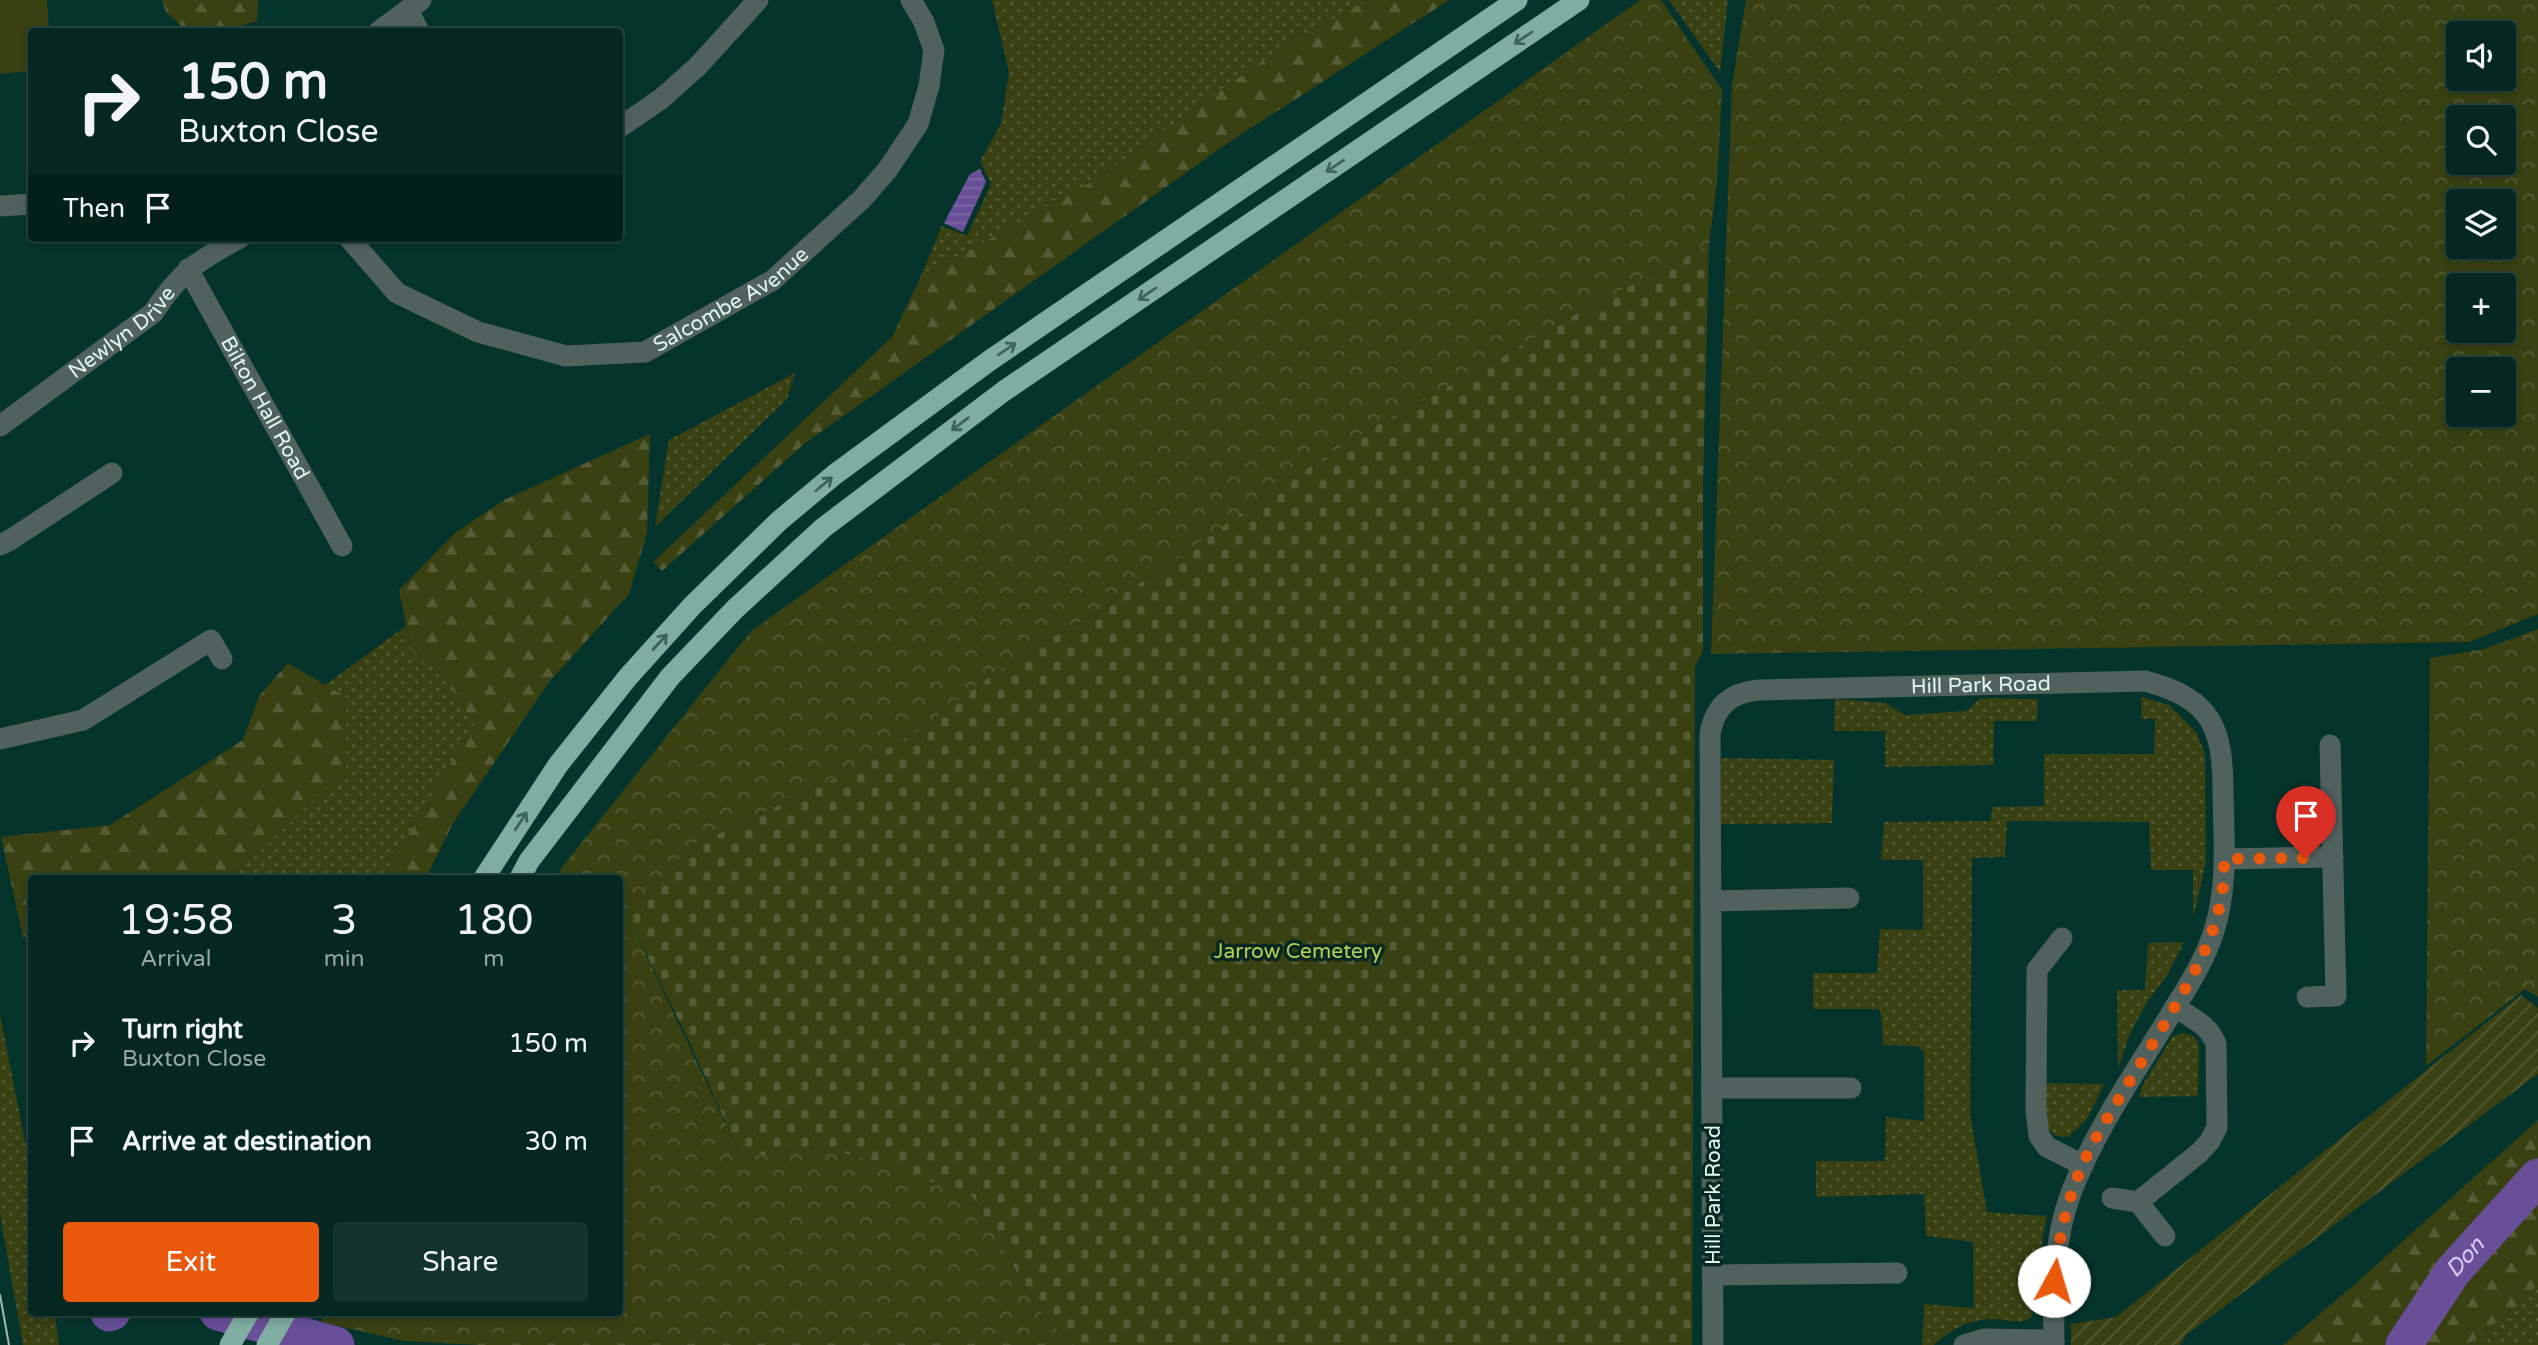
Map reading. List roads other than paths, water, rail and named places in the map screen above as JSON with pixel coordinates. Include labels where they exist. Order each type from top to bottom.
[{"type":"highway","points":[[486,875],[558,765],[628,677],[692,606],[834,475],[989,361],[1517,0]]},
{"type":"highway","points":[[522,875],[529,861],[670,677],[735,609],[823,528],[1004,391],[1582,0]]},
{"type":"highway","points":[[230,1345],[247,1316]]},
{"type":"highway","points":[[267,1345],[284,1316]]},
{"type":"street","name":"Salcombe Avenue","points":[[352,242],[397,293],[478,332],[566,356],[645,352],[773,280],[862,199],[888,169],[918,124],[929,86],[934,50],[924,22],[911,0]]},
{"type":"street","points":[[623,125],[661,99],[698,66],[750,2]]},
{"type":"street","points":[[383,28],[415,5],[418,28]]},
{"type":"street","points":[[0,206],[28,204]]},
{"type":"street","name":"Newlyn Drive","points":[[0,426],[153,313],[169,289],[188,269],[233,242]]},
{"type":"street","name":"Bilton Hall Road","points":[[188,269],[342,546]]},
{"type":"street","points":[[0,545],[111,473]]},
{"type":"street","points":[[0,739],[83,720],[211,640],[222,659]]},
{"type":"street","name":"Hill Park Road","points":[[1713,1345],[1710,734],[1713,719],[1720,707],[1742,692],[1758,690],[2145,681],[2184,695],[2201,708],[2213,724],[2221,744],[2224,765],[2224,859],[2221,905],[2214,934],[2199,967],[2091,1149],[2070,1195],[2059,1238],[2054,1281],[2054,1343],[2002,1338],[1984,1339],[1964,1345]]},
{"type":"street","points":[[2307,997],[2336,996],[2330,745]]},
{"type":"street","points":[[2224,859],[2333,857]]},
{"type":"street","points":[[1711,901],[1849,898]]},
{"type":"street","points":[[2062,938],[2038,970],[2036,1110],[2039,1136],[2047,1147],[2083,1165]]},
{"type":"street","points":[[2138,1202],[2199,1153],[2210,1141],[2217,1127],[2216,1045],[2213,1034],[2175,1007]]},
{"type":"street","points":[[1712,1088],[1851,1088]]},
{"type":"street","points":[[2112,1198],[2138,1202],[2165,1236]]},
{"type":"street","points":[[1713,1275],[1898,1273]]},
{"type":"waterway","name":"Don","points":[[2404,1345],[2453,1271],[2538,1177]]},
{"type":"waterway","name":"Don","points":[[232,1316],[336,1345]]},
{"type":"tram line","points":[[0,1295],[9,1345]]},
{"type":"park label","name":"Jarrow Cemetery","points":[[1298,951]]}]
